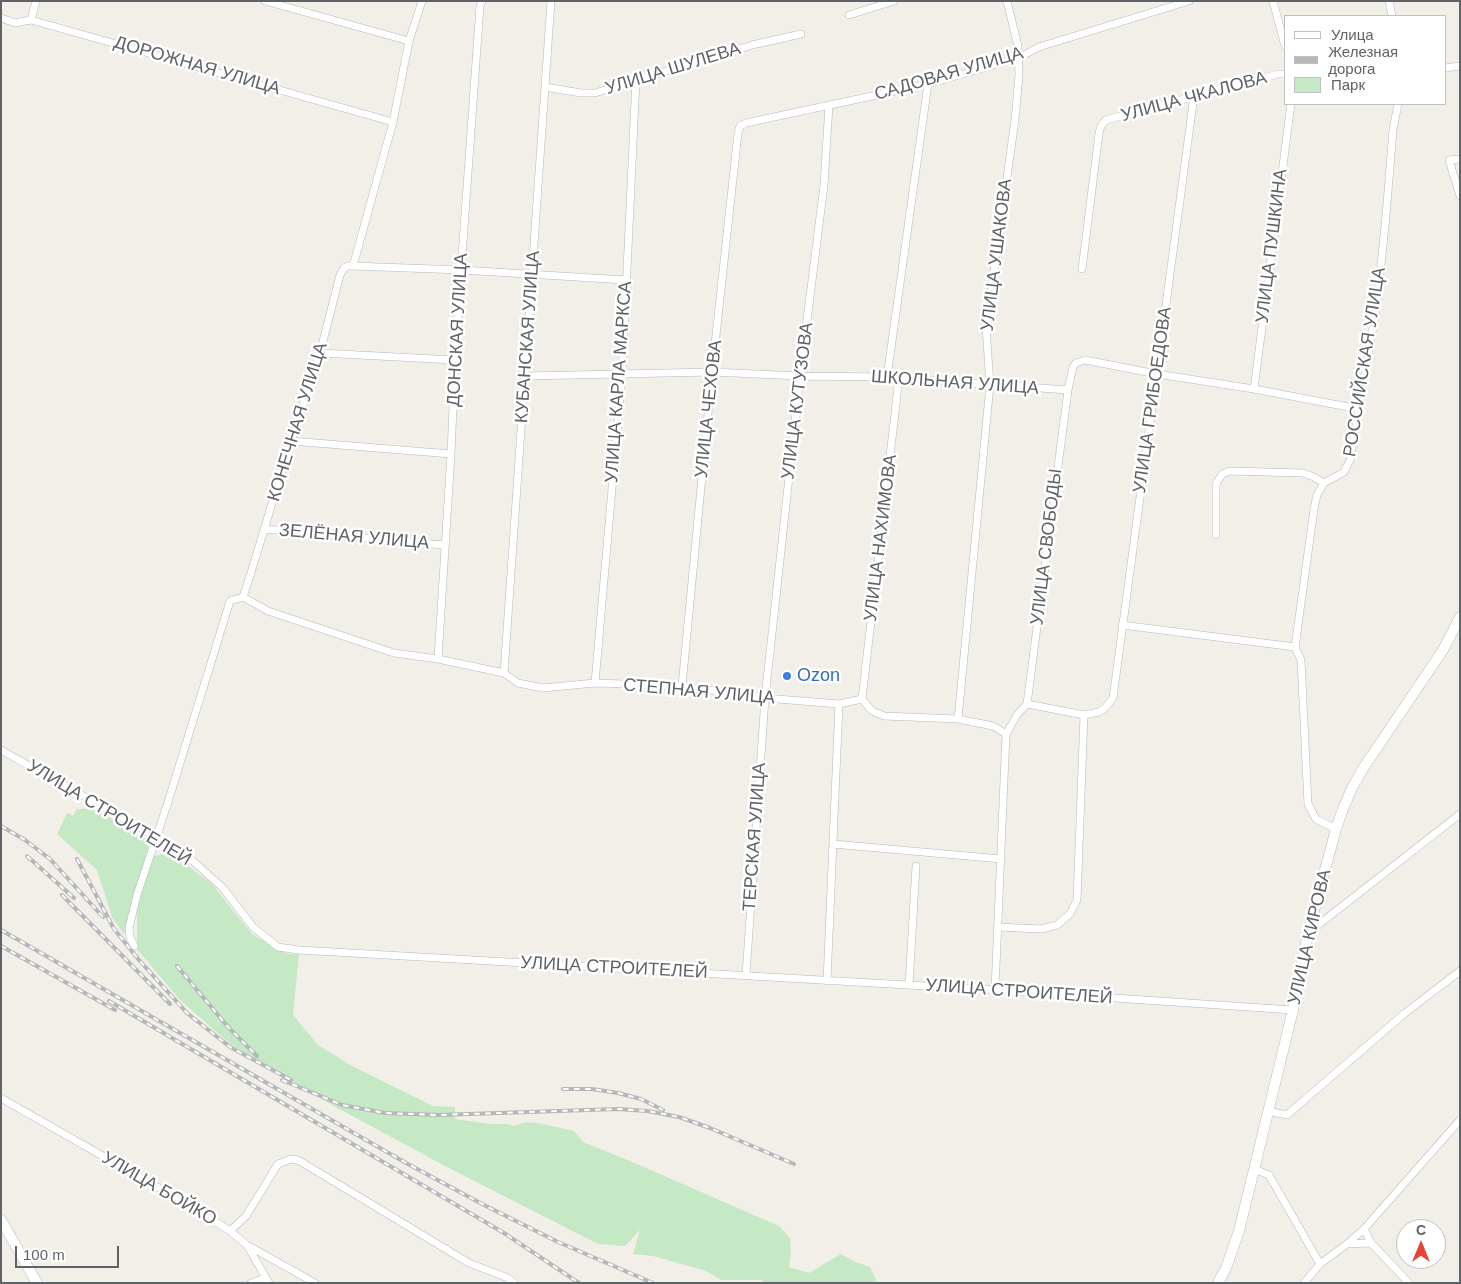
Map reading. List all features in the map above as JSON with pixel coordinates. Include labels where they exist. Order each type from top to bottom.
[{"type":"main road","name":"УЛИЦА КИРОВА","points":[[1218,1283],[1226,1268],[1239,1231],[1293,1010],[1308,933],[1336,829],[1352,788],[1364,767],[1443,650],[1460,616]]},
{"type":"main road","points":[[1,1220],[37,1283]]},
{"type":"street","points":[[31,20],[36,1]]},
{"type":"street","points":[[265,1],[409,41]]},
{"type":"street","name":"КОНЕЧНАЯ УЛИЦА","points":[[243,597],[320,353],[340,275],[344,268],[353,266],[393,122],[409,41],[422,1]]},
{"type":"street","name":"ДОНСКАЯ УЛИЦА","points":[[438,658],[461,270],[480,6],[482,1]]},
{"type":"street","name":"КУБАНСКАЯ УЛИЦА","points":[[504,673],[551,1]]},
{"type":"street","points":[[848,15],[894,1]]},
{"type":"street","name":"УЛИЦА УШАКОВА","points":[[958,719],[990,385],[986,327],[1015,120],[1019,75],[1018,46],[1007,1]]},
{"type":"street","name":"САДОВАЯ УЛИЦА","points":[[738,133],[740,126],[746,123],[928,84],[1018,58],[1039,47],[1189,1]]},
{"type":"street","points":[[1273,1],[1284,42]]},
{"type":"street","points":[[1388,1],[1392,15]]},
{"type":"street","name":"ДОРОЖНАЯ УЛИЦА","points":[[1,18],[15,23],[31,20],[393,122]]},
{"type":"street","name":"УЛИЦА ШУЛЕВА","points":[[545,87],[581,93],[595,93],[752,45],[801,34]]},
{"type":"street","points":[[1446,68],[1460,66]]},
{"type":"street","name":"УЛИЦА ЧКАЛОВА","points":[[1082,270],[1099,133],[1101,126],[1106,120],[1278,74],[1284,74]]},
{"type":"street","name":"УЛИЦА КАРЛА МАРКСА","points":[[595,683],[622,374],[636,80]]},
{"type":"street","points":[[887,377],[928,84]]},
{"type":"street","name":"УЛИЦА ГРИБОЕДОВА","points":[[1084,714],[1099,712],[1113,698],[1194,96]]},
{"type":"street","name":"УЛИЦА КУТУЗОВА","points":[[765,698],[800,376],[824,184],[829,105]]},
{"type":"street","name":"УЛИЦА ПУШКИНА","points":[[1254,389],[1291,105]]},
{"type":"street","name":"РОССИЙСКАЯ УЛИЦА","points":[[1324,483],[1344,472],[1350,460],[1377,304],[1393,130],[1398,105]]},
{"type":"street","name":"УЛИЦА ЧЕХОВА","points":[[682,686],[712,372],[738,133]]},
{"type":"street","points":[[1460,159],[1449,160],[1460,196]]},
{"type":"street","points":[[353,266],[461,270],[626,280]]},
{"type":"street","points":[[320,353],[455,360]]},
{"type":"street","points":[[1068,390],[1072,367],[1080,360],[1085,360],[1359,409]]},
{"type":"street","name":"ШКОЛЬНАЯ УЛИЦА","points":[[526,376],[712,372],[887,377],[1068,390]]},
{"type":"street","name":"УЛИЦА НАХИМОВА","points":[[862,699],[899,378]]},
{"type":"street","name":"УЛИЦА СВОБОДЫ","points":[[1027,704],[1068,390]]},
{"type":"street","points":[[291,442],[451,454]]},
{"type":"street","points":[[1216,535],[1216,484],[1222,474],[1230,471],[1303,473],[1324,483],[1317,495],[1314,509],[1295,647],[1301,660],[1308,804],[1316,819],[1336,829]]},
{"type":"street","name":"ЗЕЛЁНАЯ УЛИЦА","points":[[264,529],[444,545]]},
{"type":"street","points":[[134,946],[130,937],[130,918],[137,895],[230,601],[243,597]]},
{"type":"street","name":"СТЕПНАЯ УЛИЦА","points":[[243,597],[268,611],[394,652],[438,658],[504,673],[518,683],[544,688],[595,683],[682,686],[765,698],[839,704],[862,699]]},
{"type":"street","points":[[1122,625],[1295,647]]},
{"type":"street","name":"ТЕРСКАЯ УЛИЦА","points":[[746,975],[765,698]]},
{"type":"street","points":[[862,699],[872,711],[884,716],[958,719],[994,726],[1006,734]]},
{"type":"street","points":[[827,981],[839,704]]},
{"type":"street","points":[[995,990],[1006,734],[1017,715],[1027,704],[1084,714],[1077,900],[1070,914],[1057,924],[1049,927],[998,927]]},
{"type":"street","name":"УЛИЦА СТРОИТЕЛЕЙ","points":[[1,750],[156,837],[193,861],[222,888],[253,927],[278,947],[995,990],[1293,1010]]},
{"type":"street","points":[[1308,933],[1460,814]]},
{"type":"street","points":[[833,844],[1001,859]]},
{"type":"street","points":[[909,985],[916,866]]},
{"type":"street","points":[[1268,1112],[1287,1115],[1405,1013],[1460,971]]},
{"type":"street","name":"УЛИЦА БОЙКО","points":[[1,1098],[194,1208],[230,1231],[247,1245],[315,1283]]},
{"type":"street","points":[[1304,1283],[1320,1264],[1364,1229],[1460,1120]]},
{"type":"street","points":[[230,1231],[246,1216],[278,1164],[291,1159],[298,1160],[469,1263],[508,1278],[514,1283]]},
{"type":"street","points":[[1254,1169],[1269,1175],[1320,1264]]},
{"type":"street","points":[[1364,1229],[1371,1243],[1409,1283]]},
{"type":"street","points":[[1347,1244],[1371,1243]]},
{"type":"street","points":[[247,1245],[267,1280],[251,1283]]},
{"type":"green space","points":[[94,808],[150,841],[124,934],[112,917],[97,870],[57,834],[67,813],[73,816],[77,809]]},
{"type":"green space","points":[[162,854],[181,861],[212,884],[252,934],[288,954],[299,954],[293,1015],[318,1045],[352,1066],[433,1106],[455,1107],[455,1119],[514,1126],[526,1122],[538,1123],[574,1131],[583,1142],[779,1226],[790,1238],[789,1267],[809,1273],[841,1254],[870,1267],[876,1279],[875,1283],[763,1283],[762,1280],[721,1280],[706,1271],[653,1256],[633,1254],[640,1230],[625,1246],[598,1244],[445,1166],[332,1105],[230,1044],[180,1000],[137,949],[137,910],[152,857]]},
{"type":"railway","points":[[1,826],[25,840],[50,859],[103,917]]},
{"type":"railway","points":[[27,856],[74,898]]},
{"type":"railway","points":[[77,859],[114,929],[187,1013],[230,1047],[291,1080]]},
{"type":"railway","points":[[62,895],[170,1004]]},
{"type":"railway","points":[[1,930],[406,1163],[558,1242],[653,1283]]},
{"type":"railway","points":[[1,946],[115,1010]]},
{"type":"railway","points":[[177,966],[228,1027],[257,1056]]},
{"type":"railway","points":[[109,1001],[504,1233],[579,1283]]},
{"type":"railway","points":[[282,1080],[342,1105],[385,1113],[439,1115],[618,1109],[647,1111],[679,1117],[710,1128],[794,1164]]},
{"type":"railway","points":[[563,1089],[592,1089],[618,1093],[641,1099],[663,1110]]},
{"type":"place","name":"Ozon","points":[[787,676]]}]
